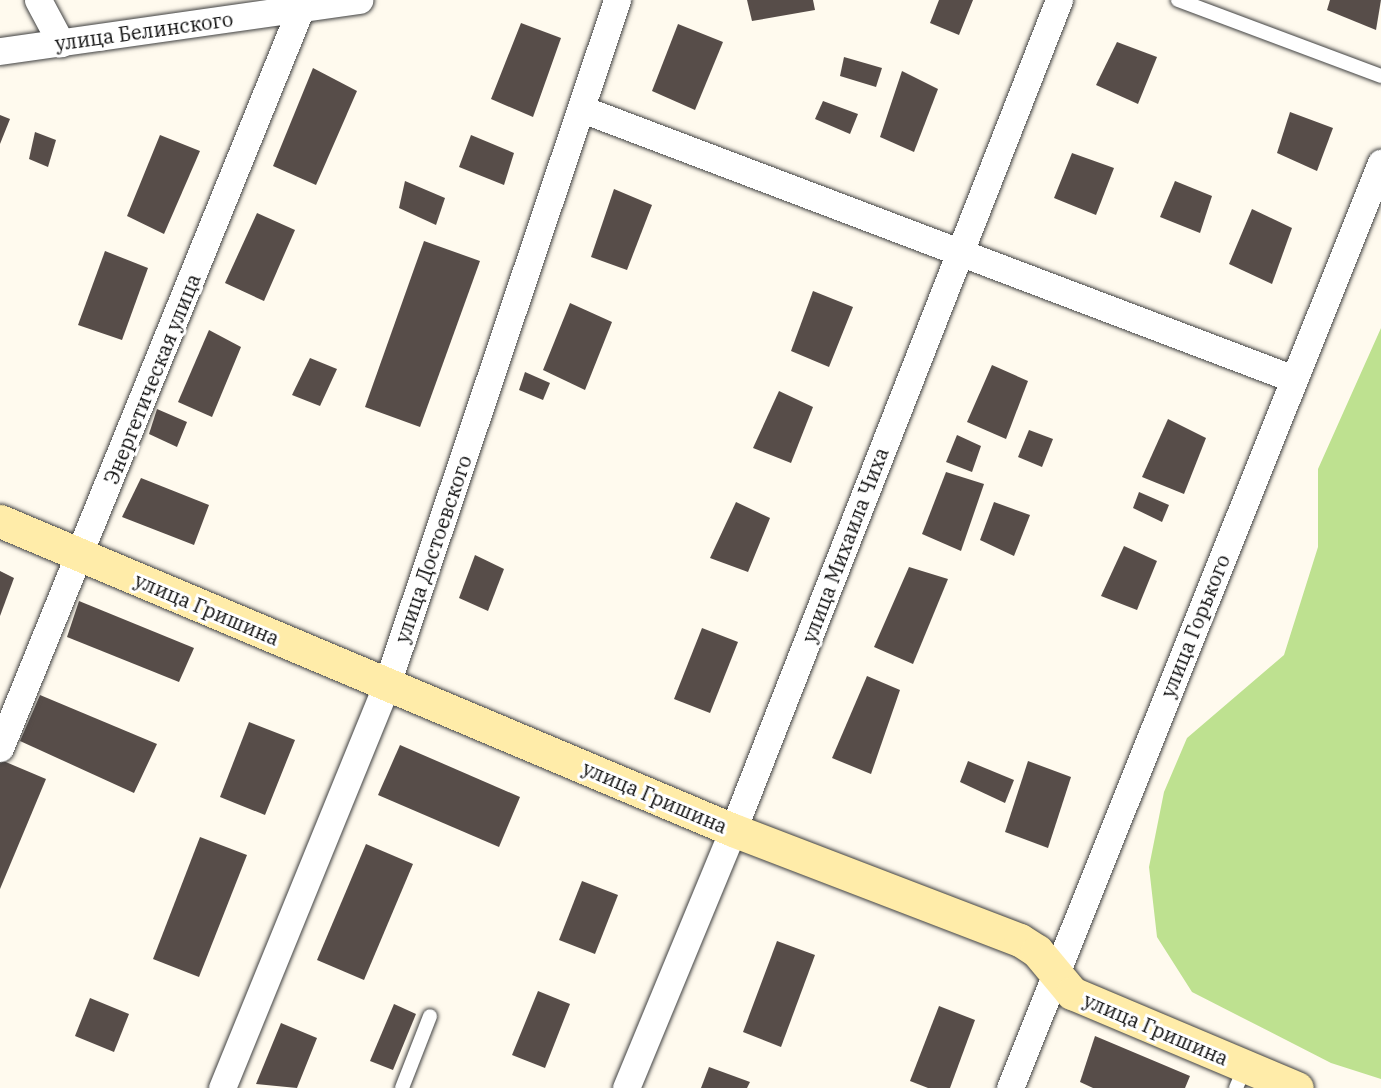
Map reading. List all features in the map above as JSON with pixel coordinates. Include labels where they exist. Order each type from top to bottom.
[{"type":"street","points":[[38,0],[61,43]]},
{"type":"street","name":"улица Белинского","points":[[0,51],[359,0]]},
{"type":"street","name":"улица Достоевского","points":[[222,1088],[387,684],[617,0]]},
{"type":"street","name":"улица Михаила Чиха","points":[[626,1088],[733,830],[1059,0]]},
{"type":"street","name":"Энергетическая улица","points":[[0,748],[301,8]]},
{"type":"street","points":[[582,109],[959,255],[1294,379]]},
{"type":"street","name":"улица Горького","points":[[1010,1088],[1381,163]]},
{"type":"street","name":"улица Гришина","points":[[0,521],[733,830],[1020,940],[1037,951],[1054,976],[1072,993],[1241,1077],[1297,1088]]},
{"type":"lane","points":[[1178,0],[1381,76]]},
{"type":"lane","points":[[402,1088],[430,1016]]},
{"type":"green space","points":[[1381,328],[1381,1079],[1331,1063],[1192,992],[1157,937],[1149,867],[1164,792],[1187,738],[1284,655],[1318,547],[1318,469]]},
{"type":"building","points":[[747,0],[813,0],[815,10],[752,21]]},
{"type":"building","points":[[939,0],[973,0],[959,35],[930,23]]},
{"type":"building","points":[[1330,0],[1381,0],[1376,30],[1327,10]]},
{"type":"building","points":[[521,23],[561,38],[533,117],[491,99]]},
{"type":"building","points":[[678,24],[723,42],[695,110],[652,91]]},
{"type":"building","points":[[1117,42],[1157,57],[1138,104],[1096,85]]},
{"type":"building","points":[[844,57],[882,68],[876,87],[840,76]]},
{"type":"building","points":[[313,68],[357,91],[316,185],[273,166]]},
{"type":"building","points":[[902,71],[938,89],[914,152],[880,137]]},
{"type":"building","points":[[823,101],[858,114],[850,134],[815,119]]},
{"type":"building","points":[[1290,112],[1333,128],[1317,171],[1277,153]]},
{"type":"building","points":[[0,115],[10,119],[0,144]]},
{"type":"building","points":[[35,132],[56,140],[48,167],[29,159]]},
{"type":"building","points":[[160,135],[200,151],[164,234],[127,216]]},
{"type":"building","points":[[471,135],[514,153],[504,185],[459,167]]},
{"type":"building","points":[[1072,153],[1114,168],[1096,215],[1054,198]]},
{"type":"building","points":[[405,181],[445,198],[436,225],[399,208]]},
{"type":"building","points":[[1175,181],[1212,196],[1200,233],[1160,217]]},
{"type":"building","points":[[614,189],[652,205],[627,270],[591,257]]},
{"type":"building","points":[[1252,209],[1292,228],[1272,284],[1229,264]]},
{"type":"building","points":[[257,213],[295,230],[264,301],[225,283]]},
{"type":"building","points":[[424,241],[480,261],[420,427],[365,407]]},
{"type":"building","points":[[105,251],[148,268],[122,340],[78,325]]},
{"type":"building","points":[[813,291],[853,307],[829,367],[791,351]]},
{"type":"building","points":[[570,303],[612,322],[585,390],[543,370]]},
{"type":"building","points":[[209,330],[241,347],[212,417],[178,402]]},
{"type":"building","points":[[310,358],[337,369],[320,406],[292,395]]},
{"type":"building","points":[[992,365],[1028,381],[1006,439],[967,422]]},
{"type":"building","points":[[525,372],[550,383],[543,400],[519,390]]},
{"type":"building","points":[[779,391],[813,407],[791,463],[753,448]]},
{"type":"building","points":[[157,409],[187,422],[177,447],[149,434]]},
{"type":"building","points":[[1168,419],[1206,438],[1184,494],[1142,477]]},
{"type":"building","points":[[1029,430],[1053,439],[1042,467],[1018,457]]},
{"type":"building","points":[[957,435],[981,446],[972,472],[946,462]]},
{"type":"building","points":[[946,472],[984,484],[961,551],[922,534]]},
{"type":"building","points":[[141,478],[209,505],[194,545],[122,517]]},
{"type":"building","points":[[1139,492],[1169,505],[1162,522],[1133,508]]},
{"type":"building","points":[[736,502],[770,518],[748,572],[710,558]]},
{"type":"building","points":[[994,502],[1030,515],[1014,556],[980,540]]},
{"type":"building","points":[[1124,546],[1157,561],[1137,610],[1101,596]]},
{"type":"building","points":[[475,555],[504,569],[488,611],[459,598]]},
{"type":"building","points":[[909,567],[948,579],[913,664],[874,647]]},
{"type":"building","points":[[0,571],[14,578],[0,616]]},
{"type":"building","points":[[79,601],[194,648],[179,682],[67,637]]},
{"type":"building","points":[[702,628],[738,642],[710,713],[674,699]]},
{"type":"building","points":[[867,676],[900,690],[871,774],[832,758]]},
{"type":"building","points":[[40,695],[157,744],[134,793],[20,741]]},
{"type":"building","points":[[249,722],[295,740],[265,815],[220,797]]},
{"type":"building","points":[[400,745],[520,797],[499,847],[378,795]]},
{"type":"building","points":[[1,760],[46,779],[0,889],[0,764]]},
{"type":"building","points":[[968,761],[1014,780],[1005,803],[960,782]]},
{"type":"building","points":[[1028,761],[1071,777],[1048,848],[1005,832]]},
{"type":"building","points":[[200,837],[247,855],[199,977],[153,959]]},
{"type":"building","points":[[366,844],[413,864],[364,980],[317,960]]},
{"type":"building","points":[[582,881],[618,895],[595,954],[559,940]]},
{"type":"building","points":[[777,941],[815,955],[781,1047],[743,1032]]},
{"type":"building","points":[[538,991],[570,1004],[545,1068],[512,1055]]},
{"type":"building","points":[[90,998],[129,1014],[114,1052],[75,1036]]},
{"type":"building","points":[[394,1004],[416,1014],[393,1070],[370,1061]]},
{"type":"building","points":[[939,1006],[975,1020],[950,1088],[928,1088],[910,1081]]},
{"type":"building","points":[[281,1023],[317,1038],[297,1088],[256,1084]]},
{"type":"building","points":[[1095,1036],[1190,1076],[1185,1088],[1093,1088],[1080,1082]]},
{"type":"building","points":[[709,1067],[750,1082],[747,1088],[701,1088]]}]
